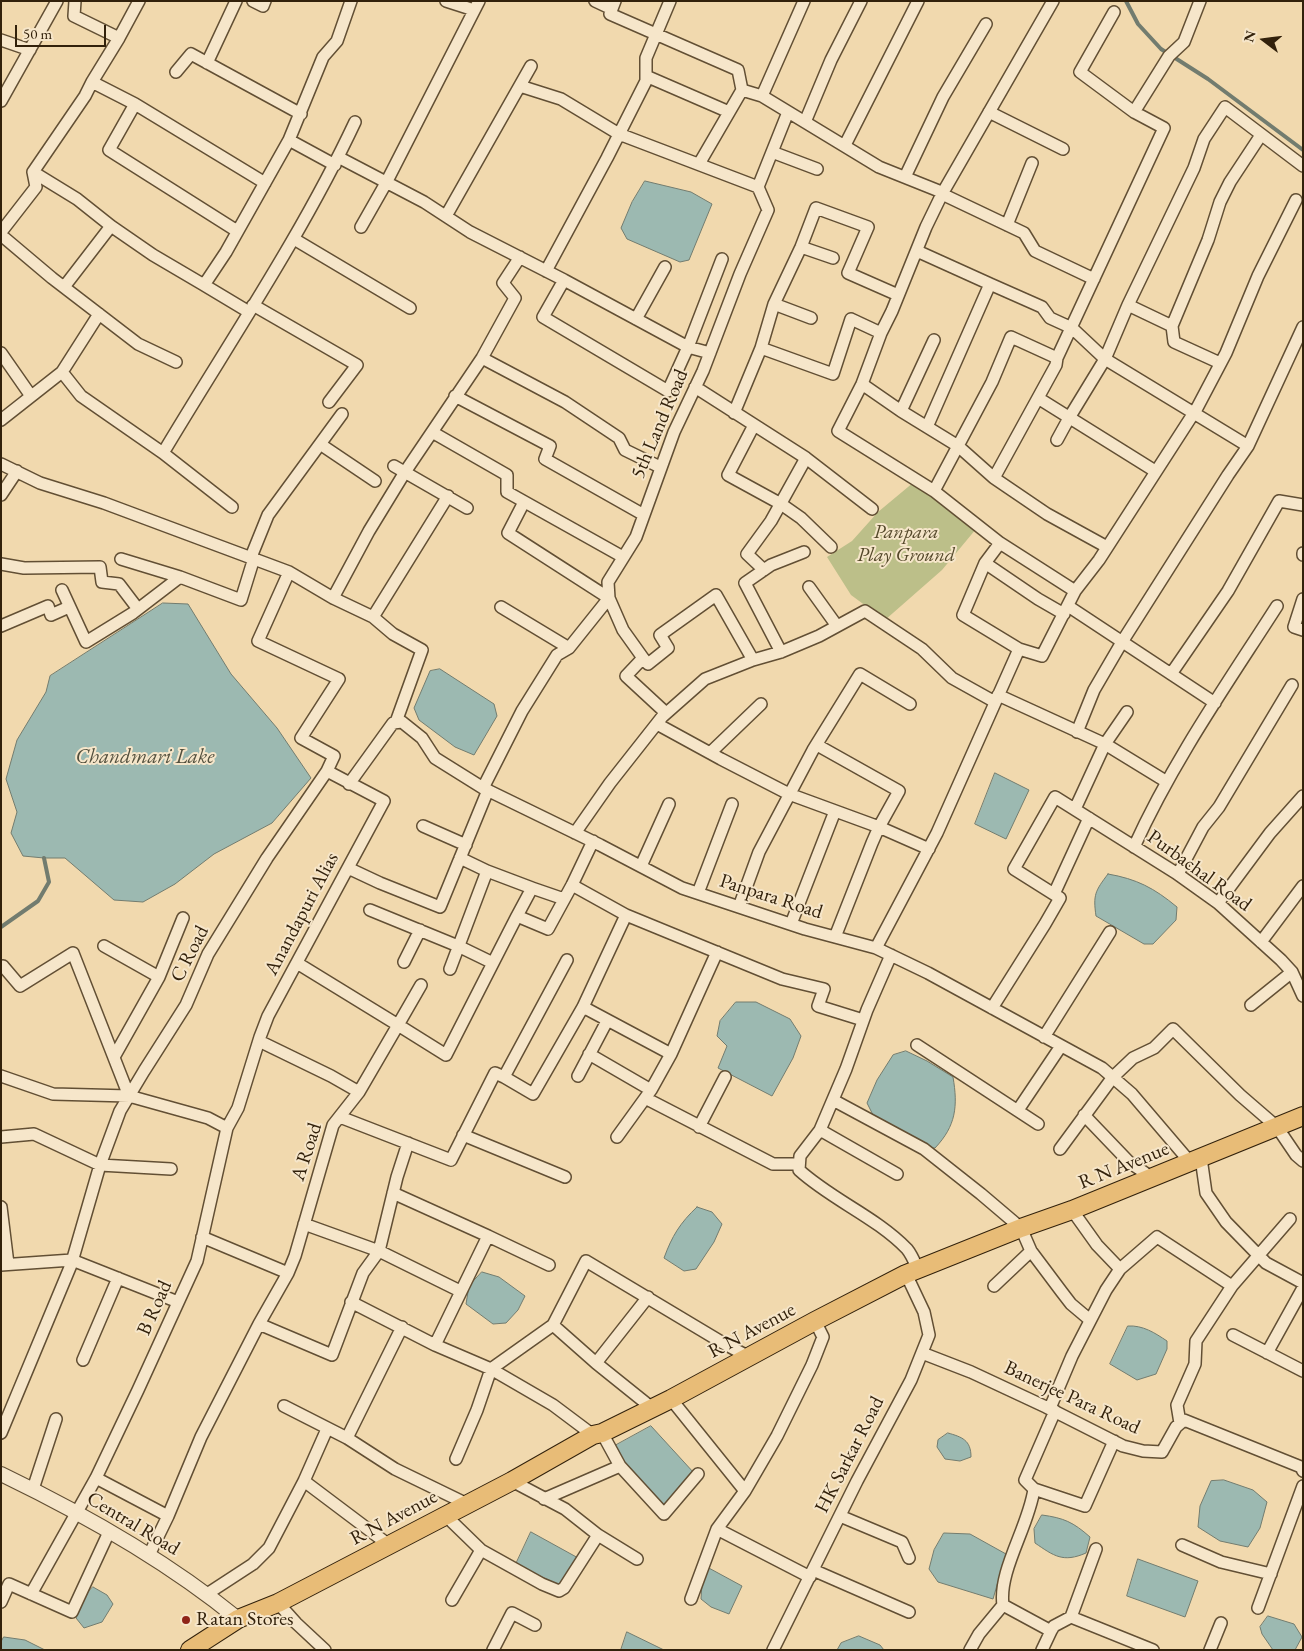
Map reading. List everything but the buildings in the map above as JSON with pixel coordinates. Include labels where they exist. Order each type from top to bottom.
[{"type":"main road","name":"R N Avenue","points":[[190,1650],[238,1619],[278,1603],[598,1434],[671,1399],[815,1321],[912,1272],[1021,1228],[1072,1210],[1303,1116]]},
{"type":"street","points":[[1,101],[57,1]]},
{"type":"street","points":[[75,1],[74,16],[119,38]]},
{"type":"street","points":[[139,1],[85,96],[33,172],[36,187],[1,234],[64,287],[138,344],[176,362]]},
{"type":"street","points":[[207,62],[236,1]]},
{"type":"street","points":[[253,1],[263,6],[265,1]]},
{"type":"street","points":[[204,285],[226,252],[289,140],[323,57],[337,41],[351,1]]},
{"type":"street","points":[[362,227],[476,6],[446,1]]},
{"type":"street","points":[[595,1],[613,5],[610,14],[738,70],[742,90],[699,164]]},
{"type":"street","points":[[546,271],[646,81],[646,58],[670,1]]},
{"type":"street","points":[[762,96],[804,1]]},
{"type":"street","points":[[805,122],[831,60],[861,1]]},
{"type":"street","points":[[845,146],[918,1]]},
{"type":"street","points":[[1053,1],[942,194],[881,333],[862,384],[838,430],[934,491],[1000,543],[1075,591]]},
{"type":"street","points":[[1134,112],[1169,56],[1184,42],[1200,1]]},
{"type":"street","points":[[994,478],[1056,365],[1057,358],[1164,128],[1134,112],[1080,72],[1114,12]]},
{"type":"street","points":[[906,178],[943,97],[986,24]]},
{"type":"street","points":[[1,40],[30,50]]},
{"type":"street","points":[[176,72],[191,54],[301,114]]},
{"type":"street","points":[[446,216],[531,66]]},
{"type":"street","points":[[646,76],[729,112]]},
{"type":"street","points":[[92,82],[135,104],[265,183]]},
{"type":"street","points":[[520,86],[561,99],[619,134],[758,186],[788,112]]},
{"type":"street","points":[[742,90],[762,96],[879,167],[939,191],[1024,233],[1035,251],[1094,279]]},
{"type":"street","points":[[135,104],[109,150],[237,231]]},
{"type":"street","points":[[1058,440],[1069,418],[1105,359],[1128,305],[1194,168],[1204,139],[1225,108],[1303,166]]},
{"type":"street","points":[[989,112],[1063,149]]},
{"type":"street","points":[[163,454],[294,239],[355,122]]},
{"type":"street","points":[[1220,363],[1174,342],[1172,326],[1208,240],[1220,202],[1230,182],[1261,135]]},
{"type":"street","points":[[289,140],[386,182],[424,202],[470,232],[564,280],[636,320],[688,347],[710,353]]},
{"type":"street","points":[[772,152],[817,169]]},
{"type":"street","points":[[1007,225],[1032,163]]},
{"type":"street","points":[[33,172],[77,199],[111,226],[153,255],[204,285],[357,365],[329,402]]},
{"type":"street","name":"5th Land Road","points":[[348,868],[380,884],[440,906],[466,845],[486,789],[522,711],[557,655],[569,648],[609,598],[608,582],[636,537],[674,432],[696,387],[740,274],[768,210],[758,186]]},
{"type":"street","points":[[1000,543],[985,563],[963,615],[1019,649],[1042,656],[1075,591],[1107,547],[1194,412],[1220,363],[1258,276],[1296,200]]},
{"type":"street","points":[[734,413],[761,348],[774,304],[801,247],[816,208],[868,226],[848,273],[898,295]]},
{"type":"street","points":[[64,287],[111,226]]},
{"type":"street","points":[[294,239],[410,308]]},
{"type":"street","points":[[801,247],[833,258]]},
{"type":"street","points":[[916,251],[1042,307],[1050,318],[1072,328],[1105,359],[1248,446]]},
{"type":"street","points":[[333,598],[405,472],[482,358],[516,298],[504,283],[520,257]]},
{"type":"street","points":[[564,280],[543,317],[668,391],[688,347],[722,259]]},
{"type":"street","points":[[636,320],[665,268]]},
{"type":"street","points":[[927,427],[990,284]]},
{"type":"street","points":[[774,304],[810,318]]},
{"type":"street","points":[[1128,305],[1172,326]]},
{"type":"street","points":[[1,420],[62,372],[99,314]]},
{"type":"street","points":[[761,348],[833,374],[851,319],[881,333]]},
{"type":"street","points":[[1077,732],[1094,690],[1122,642],[1248,446],[1303,327]]},
{"type":"street","points":[[934,491],[992,382],[1010,337],[1057,358]]},
{"type":"street","points":[[901,411],[934,340]]},
{"type":"street","points":[[1,354],[30,396]]},
{"type":"street","points":[[482,358],[565,402],[619,438],[625,450],[660,467]]},
{"type":"street","points":[[62,372],[81,396],[163,454],[232,508]]},
{"type":"street","points":[[862,384],[901,411],[958,446],[994,478],[1047,514],[1080,530],[1107,547]]},
{"type":"street","points":[[696,387],[806,458],[872,509]]},
{"type":"street","points":[[455,396],[550,446],[546,459],[644,515]]},
{"type":"street","points":[[1038,398],[1155,471]]},
{"type":"street","points":[[121,559],[180,577],[241,600],[252,558],[268,515],[342,414]]},
{"type":"street","points":[[754,425],[728,475],[801,518],[831,547]]},
{"type":"street","points":[[432,432],[506,475],[506,492],[623,557]]},
{"type":"street","points":[[320,444],[374,481]]},
{"type":"street","points":[[764,570],[747,554],[771,521],[806,458]]},
{"type":"street","points":[[1,464],[40,483],[104,503],[289,572],[333,598],[373,617],[393,634],[422,650],[396,722],[393,723],[349,784]]},
{"type":"street","points":[[394,466],[467,508]]},
{"type":"street","points":[[1,495],[17,471]]},
{"type":"street","points":[[373,617],[448,496]]},
{"type":"street","points":[[524,502],[508,533],[609,598],[623,630],[648,664],[668,648],[660,635],[716,595],[753,660]]},
{"type":"street","points":[[1171,674],[1228,590],[1279,502],[1303,505]]},
{"type":"street","points":[[781,652],[745,583],[771,565],[804,552]]},
{"type":"street","points":[[985,563],[1038,599],[1066,610],[1122,642],[1215,703]]},
{"type":"street","points":[[1,564],[24,568],[100,567],[102,582],[119,584],[138,609]]},
{"type":"street","points":[[289,572],[258,641],[339,679],[301,738],[334,756],[327,771]]},
{"type":"street","points":[[62,590],[86,642],[138,609],[180,577]]},
{"type":"street","points":[[809,587],[837,626]]},
{"type":"street","points":[[1303,599],[1294,627],[1303,630]]},
{"type":"street","points":[[1,626],[48,606],[51,615],[69,607]]},
{"type":"street","points":[[1134,847],[1149,814],[1167,782],[1277,606]]},
{"type":"street","points":[[501,607],[569,648]]},
{"type":"street","points":[[575,832],[656,724],[705,679],[753,660],[781,652],[819,636],[865,611],[922,649],[952,678],[1105,744],[1167,782]]},
{"type":"street","points":[[876,948],[929,849],[1019,649]]},
{"type":"street","points":[[643,658],[626,676],[666,713]]},
{"type":"street","points":[[739,907],[759,852],[789,794],[860,674],[910,704]]},
{"type":"street","points":[[1178,874],[1203,827],[1219,807],[1292,685]]},
{"type":"street","points":[[710,753],[761,704]]},
{"type":"street","points":[[1075,809],[1105,744],[1127,712]]},
{"type":"street","name":"Panpara Road","points":[[396,722],[402,722],[422,738],[435,758],[486,789],[593,841],[682,888],[791,924],[876,948],[928,973],[1102,1068],[1132,1094],[1195,1160]]},
{"type":"street","points":[[656,724],[789,794],[879,827],[929,849]]},
{"type":"street","points":[[817,745],[899,791],[879,827],[860,869],[835,937]]},
{"type":"street","name":"Anandapuri Alias","points":[[238,1108],[268,1016],[384,801],[327,771]]},
{"type":"street","name":"C Road","points":[[1,1433],[72,1260],[100,1165],[120,1111],[186,1004],[208,954],[267,858],[327,771]]},
{"type":"street","name":"Purbachal Road","points":[[1054,894],[1014,869],[1055,797],[1178,874],[1218,903],[1292,972],[1303,996]]},
{"type":"street","points":[[1218,903],[1270,833],[1302,798]]},
{"type":"street","points":[[642,866],[669,804]]},
{"type":"street","points":[[698,893],[732,804]]},
{"type":"street","points":[[791,924],[835,811]]},
{"type":"street","points":[[992,1008],[1060,898],[1054,894],[1089,818]]},
{"type":"street","points":[[423,826],[466,845]]},
{"type":"street","points":[[517,916],[548,929],[593,841]]},
{"type":"street","points":[[460,858],[487,871],[564,899]]},
{"type":"street","points":[[450,969],[487,871]]},
{"type":"street","points":[[572,885],[626,915],[782,979],[824,990],[818,1006],[863,1020]]},
{"type":"street","points":[[1261,942],[1303,886]]},
{"type":"street","points":[[296,963],[446,1055],[532,888]]},
{"type":"street","points":[[370,910],[458,946],[493,963]]},
{"type":"street","points":[[340,1117],[451,1160],[495,1073],[533,1094],[583,1007],[626,915]]},
{"type":"street","points":[[114,1057],[159,977],[183,918]]},
{"type":"street","points":[[404,962],[420,930]]},
{"type":"street","points":[[1044,1037],[1110,932]]},
{"type":"street","points":[[104,946],[159,977]]},
{"type":"street","points":[[617,1137],[649,1094],[671,1054],[717,952]]},
{"type":"street","points":[[1,968],[3,966],[20,986],[73,953],[129,1096]]},
{"type":"street","points":[[589,1054],[699,1127],[773,1164],[799,1164],[800,1156],[820,1130],[863,1020],[891,955]]},
{"type":"street","points":[[504,1077],[566,960]]},
{"type":"street","points":[[1252,1005],[1292,972]]},
{"type":"street","name":"A Road","points":[[149,1556],[201,1437],[259,1324],[288,1273],[295,1256],[333,1125],[358,1092],[421,985]]},
{"type":"street","points":[[583,1007],[671,1054]]},
{"type":"street","points":[[578,1076],[607,1021]]},
{"type":"street","points":[[1060,1148],[1113,1077],[1133,1058],[1154,1048],[1173,1028],[1240,1095],[1277,1127],[1296,1155],[1303,1161]]},
{"type":"street","points":[[259,1041],[331,1076],[358,1092]]},
{"type":"street","points":[[917,1045],[1038,1124]]},
{"type":"street","points":[[1018,1110],[1061,1046]]},
{"type":"street","points":[[1,1076],[53,1094],[129,1096],[208,1118],[227,1128]]},
{"type":"street","points":[[699,1127],[725,1077]]},
{"type":"street","points":[[833,1100],[924,1149],[1021,1228],[1031,1251],[1070,1304],[1090,1320]]},
{"type":"street","name":"B Road","points":[[31,1594],[96,1478],[197,1261],[227,1128],[238,1108]]},
{"type":"street","points":[[1084,1115],[1129,1162],[1151,1177]]},
{"type":"street","points":[[820,1130],[898,1174]]},
{"type":"street","points":[[1,1137],[34,1134],[100,1165],[171,1169]]},
{"type":"street","points":[[463,1135],[565,1177]]},
{"type":"street","points":[[259,1324],[332,1356],[363,1273],[379,1251],[393,1193],[408,1143]]},
{"type":"street","points":[[1195,1160],[1206,1193],[1226,1222],[1266,1263],[1303,1283]]},
{"type":"street","name":"HK Sarkar Road","points":[[773,1650],[911,1380],[929,1335],[912,1272],[909,1251],[881,1227],[811,1181],[799,1170],[799,1164]]},
{"type":"street","points":[[393,1193],[549,1265]]},
{"type":"street","points":[[1,1207],[5,1264],[72,1260],[178,1302]]},
{"type":"street","points":[[1072,1210],[1097,1246],[1120,1269]]},
{"type":"street","points":[[1290,1219],[1232,1286],[1196,1341],[1195,1364],[1177,1405],[1180,1423],[1184,1420],[1196,1424],[1301,1467],[1303,1471]]},
{"type":"street","points":[[304,1224],[379,1251],[460,1291]]},
{"type":"street","points":[[435,1345],[488,1236]]},
{"type":"street","points":[[202,1237],[288,1273]]},
{"type":"street","points":[[1114,1441],[1085,1506],[1034,1490],[1025,1480],[1072,1356],[1106,1290],[1120,1269],[1156,1237],[1232,1286]]},
{"type":"street","points":[[994,1286],[1031,1251]]},
{"type":"street","points":[[456,1458],[477,1410],[491,1368],[553,1324],[586,1262],[723,1343],[749,1356]]},
{"type":"street","points":[[83,1360],[118,1278]]},
{"type":"street","points":[[1267,1353],[1303,1288]]},
{"type":"street","points":[[596,1363],[648,1297]]},
{"type":"street","points":[[351,1302],[435,1345],[491,1368],[598,1434],[620,1466],[664,1514],[698,1474]]},
{"type":"street","points":[[691,1599],[717,1529],[745,1491],[777,1436],[812,1364],[823,1337],[815,1321]]},
{"type":"street","points":[[553,1324],[596,1363],[652,1408]]},
{"type":"street","points":[[347,1438],[402,1327]]},
{"type":"street","points":[[1233,1335],[1303,1371]]},
{"type":"street","name":"Banerjee Para Road","points":[[922,1353],[972,1372],[1124,1446],[1143,1451],[1162,1452],[1176,1426],[1180,1423]]},
{"type":"street","points":[[671,1399],[745,1491]]},
{"type":"street","points":[[284,1406],[347,1438],[395,1469],[467,1504]]},
{"type":"street","points":[[33,1489],[56,1419]]},
{"type":"street","points":[[207,1594],[253,1564],[269,1548],[304,1481],[326,1429]]},
{"type":"street","points":[[544,1499],[620,1466]]},
{"type":"street","name":"Central Road","points":[[1,1474],[33,1489],[149,1556],[207,1594],[238,1619]]},
{"type":"street","points":[[96,1478],[168,1516]]},
{"type":"street","points":[[304,1481],[389,1545]]},
{"type":"street","points":[[512,1481],[566,1509],[598,1535],[638,1559]]},
{"type":"street","points":[[1258,1608],[1303,1486]]},
{"type":"street","points":[[970,1650],[979,1634],[1003,1605],[1002,1594],[1006,1574],[1032,1507],[1034,1490]]},
{"type":"street","points":[[445,1516],[481,1550],[542,1584],[559,1591],[564,1588],[598,1535]]},
{"type":"street","points":[[840,1516],[902,1542],[908,1558]]},
{"type":"street","points":[[717,1529],[812,1574],[909,1612]]},
{"type":"street","points":[[1,1602],[9,1584],[72,1612],[109,1532]]},
{"type":"street","points":[[1182,1545],[1222,1562],[1271,1574]]},
{"type":"street","points":[[1042,1650],[1054,1626],[1071,1617],[1096,1549]]},
{"type":"street","points":[[452,1600],[481,1550]]},
{"type":"street","points":[[278,1603],[325,1650]]},
{"type":"street","points":[[1003,1605],[1051,1631]]},
{"type":"street","points":[[493,1650],[512,1613],[535,1624]]},
{"type":"street","points":[[1071,1617],[1149,1649]]},
{"type":"street","points":[[1210,1650],[1221,1623]]},
{"type":"green space","name":"Panpara Play Ground","points":[[914,482],[976,529],[942,570],[885,620],[851,595],[827,557],[852,541],[878,512]]},
{"type":"water","points":[[645,181],[691,192],[712,204],[689,260],[680,262],[627,239],[621,228],[632,202]]},
{"type":"water","name":"Chandmari Lake","points":[[163,603],[188,604],[231,674],[277,728],[311,778],[272,823],[214,854],[175,884],[143,902],[114,900],[65,858],[23,856],[11,833],[17,812],[6,779],[17,740],[46,692],[50,676]]},
{"type":"water","points":[[440,669],[494,704],[497,716],[474,755],[455,747],[419,720],[414,708],[430,671]]},
{"type":"water","points":[[995,773],[1029,790],[1006,839],[975,824]]},
{"type":"water","points":[[1108,874],[1145,885],[1177,907],[1176,920],[1153,944],[1144,944],[1096,916],[1096,894]]},
{"type":"water","points":[[736,1002],[756,1002],[790,1019],[801,1036],[793,1058],[772,1096],[718,1068],[727,1046],[717,1036],[720,1021]]},
{"type":"water","points":[[906,1051],[953,1077],[954,1115],[947,1132],[935,1148],[929,1148],[874,1117],[867,1103],[877,1080],[893,1055]]},
{"type":"water","points":[[697,1207],[712,1212],[722,1224],[714,1242],[696,1269],[684,1271],[664,1258],[677,1230]]},
{"type":"water","points":[[482,1272],[499,1277],[525,1296],[518,1310],[506,1323],[493,1324],[466,1304],[469,1286]]},
{"type":"water","points":[[1128,1326],[1144,1328],[1167,1341],[1167,1349],[1156,1374],[1137,1380],[1110,1364]]},
{"type":"water","points":[[651,1426],[694,1473],[669,1510],[609,1449]]},
{"type":"water","points":[[948,1433],[965,1440],[971,1451],[971,1457],[960,1461],[945,1459],[937,1447],[938,1440]]},
{"type":"water","points":[[1224,1480],[1253,1490],[1267,1502],[1260,1528],[1248,1547],[1220,1541],[1198,1527],[1200,1506],[1211,1481]]},
{"type":"water","points":[[1042,1515],[1068,1522],[1090,1537],[1086,1553],[1065,1558],[1059,1557],[1035,1543],[1034,1529]]},
{"type":"water","points":[[531,1532],[580,1559],[564,1588],[516,1564]]},
{"type":"water","points":[[944,1533],[970,1534],[1006,1554],[993,1599],[938,1582],[929,1569],[934,1550]]},
{"type":"water","points":[[1138,1559],[1198,1581],[1185,1617],[1127,1596]]},
{"type":"water","points":[[707,1567],[742,1586],[729,1614],[711,1607],[701,1599],[702,1583]]},
{"type":"water","points":[[93,1587],[107,1595],[113,1604],[102,1622],[84,1628],[76,1618],[86,1594]]},
{"type":"water","points":[[1268,1616],[1294,1624],[1302,1637],[1295,1650],[1273,1650],[1262,1634],[1260,1627]]},
{"type":"water","points":[[627,1632],[664,1650],[621,1650]]},
{"type":"water","points":[[859,1636],[880,1645],[884,1650],[837,1650],[841,1643]]},
{"type":"water","points":[[4,1637],[25,1640],[45,1650],[1,1650],[1,1642]]},
{"type":"waterway","points":[[1126,1],[1138,24],[1161,49],[1208,79],[1303,150]]},
{"type":"waterway","points":[[1,927],[38,901],[49,882],[44,858]]},
{"type":"place","name":"Ratan Stores","points":[[186,1620]]}]
